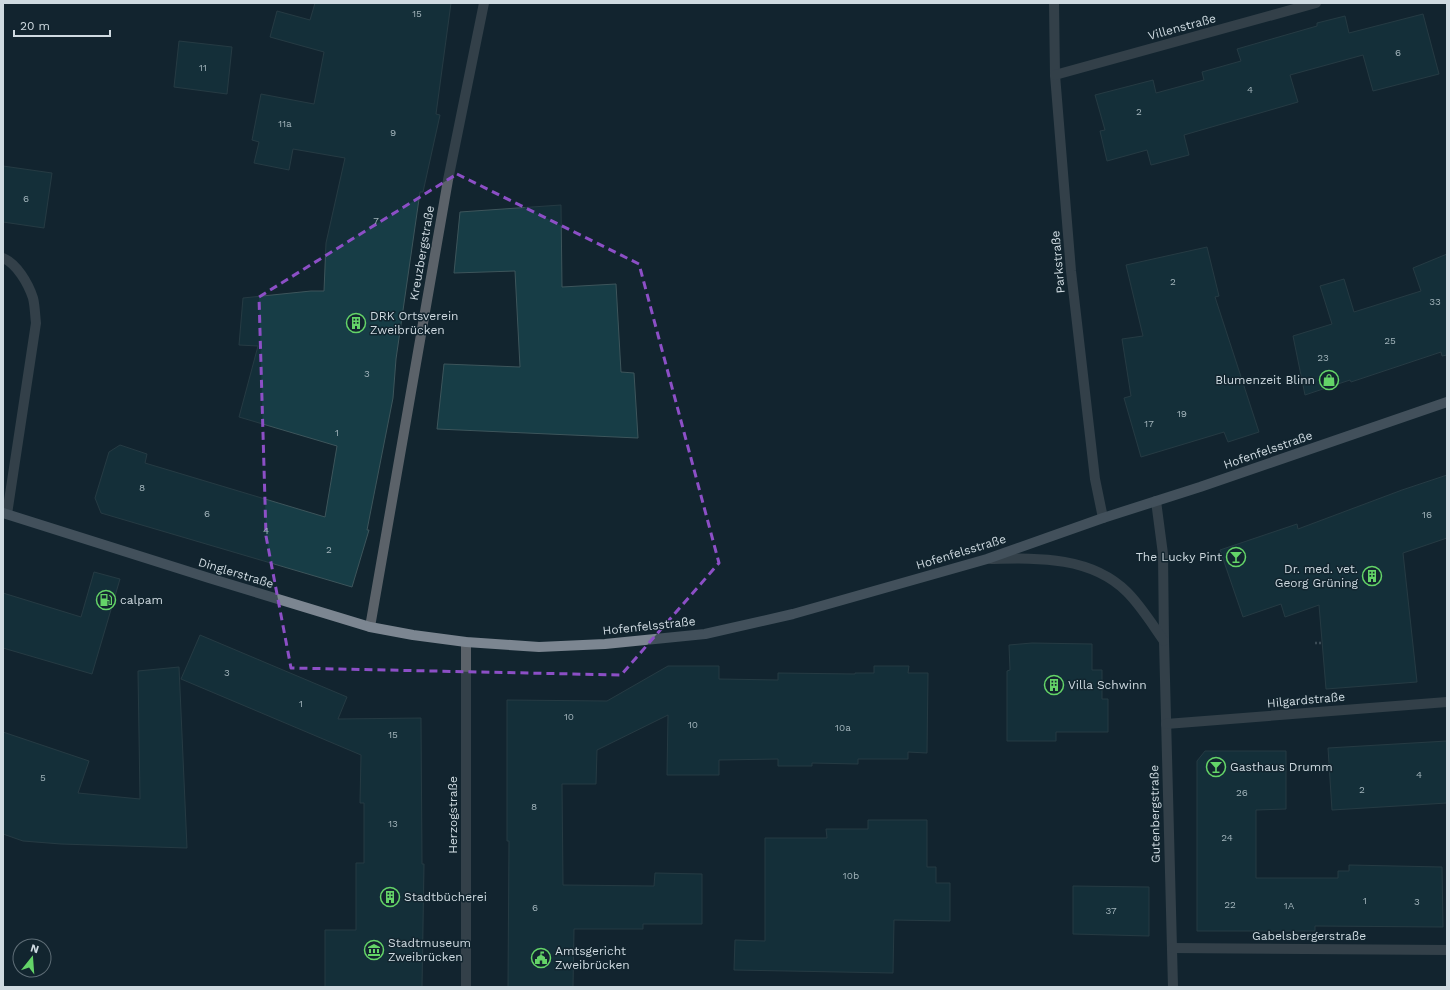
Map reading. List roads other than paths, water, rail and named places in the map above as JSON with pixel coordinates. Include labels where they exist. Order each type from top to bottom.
[{"type":"main road","name":"Hofenfelsstraße","points":[[466,642],[539,647],[605,644],[705,634],[793,614],[987,559],[1103,518],[1200,487],[1447,402]]},
{"type":"main road","name":"Dinglerstraße","points":[[5,513],[209,578],[370,627],[413,635],[466,642]]},
{"type":"street","name":"Kreuzbergstraße","points":[[370,627],[448,180],[484,3]]},
{"type":"street","name":"Parkstraße","points":[[1054,3],[1055,75],[1071,271],[1095,479],[1103,518]]},
{"type":"street","name":"Villenstraße","points":[[1055,75],[1316,3]]},
{"type":"street","points":[[3,258],[8,260],[23,276],[33,298],[36,323],[5,513]]},
{"type":"street","name":"Gutenbergstraße","points":[[1156,501],[1163,554],[1172,987]]},
{"type":"street","points":[[987,559],[1040,558],[1072,563],[1096,570],[1112,579],[1127,592],[1164,641]]},
{"type":"street","name":"Herzogstraße","points":[[466,642],[466,987]]},
{"type":"street","name":"Hilgardstraße","points":[[1166,724],[1447,702]]},
{"type":"street","name":"Gabelsbergerstraße","points":[[1172,948],[1447,950]]},
{"type":"place","name":"DRK Ortsverein Zweibrücken","points":[[356,323]]},
{"type":"place","name":"Blumenzeit Blinn","points":[[1329,380]]},
{"type":"place","name":"The Lucky Pint","points":[[1236,557]]},
{"type":"place","name":"Dr. med. vet. Georg Grüning","points":[[1372,576]]},
{"type":"place","name":"calpam","points":[[106,600]]},
{"type":"place","name":"Villa Schwinn","points":[[1054,685]]},
{"type":"place","name":"Gasthaus Drumm","points":[[1216,767]]},
{"type":"place","name":"Stadtbücherei","points":[[390,897]]},
{"type":"place","name":"Stadtmuseum Zweibrücken","points":[[374,950]]},
{"type":"place","name":"Amtsgericht Zweibrücken","points":[[541,958]]}]
